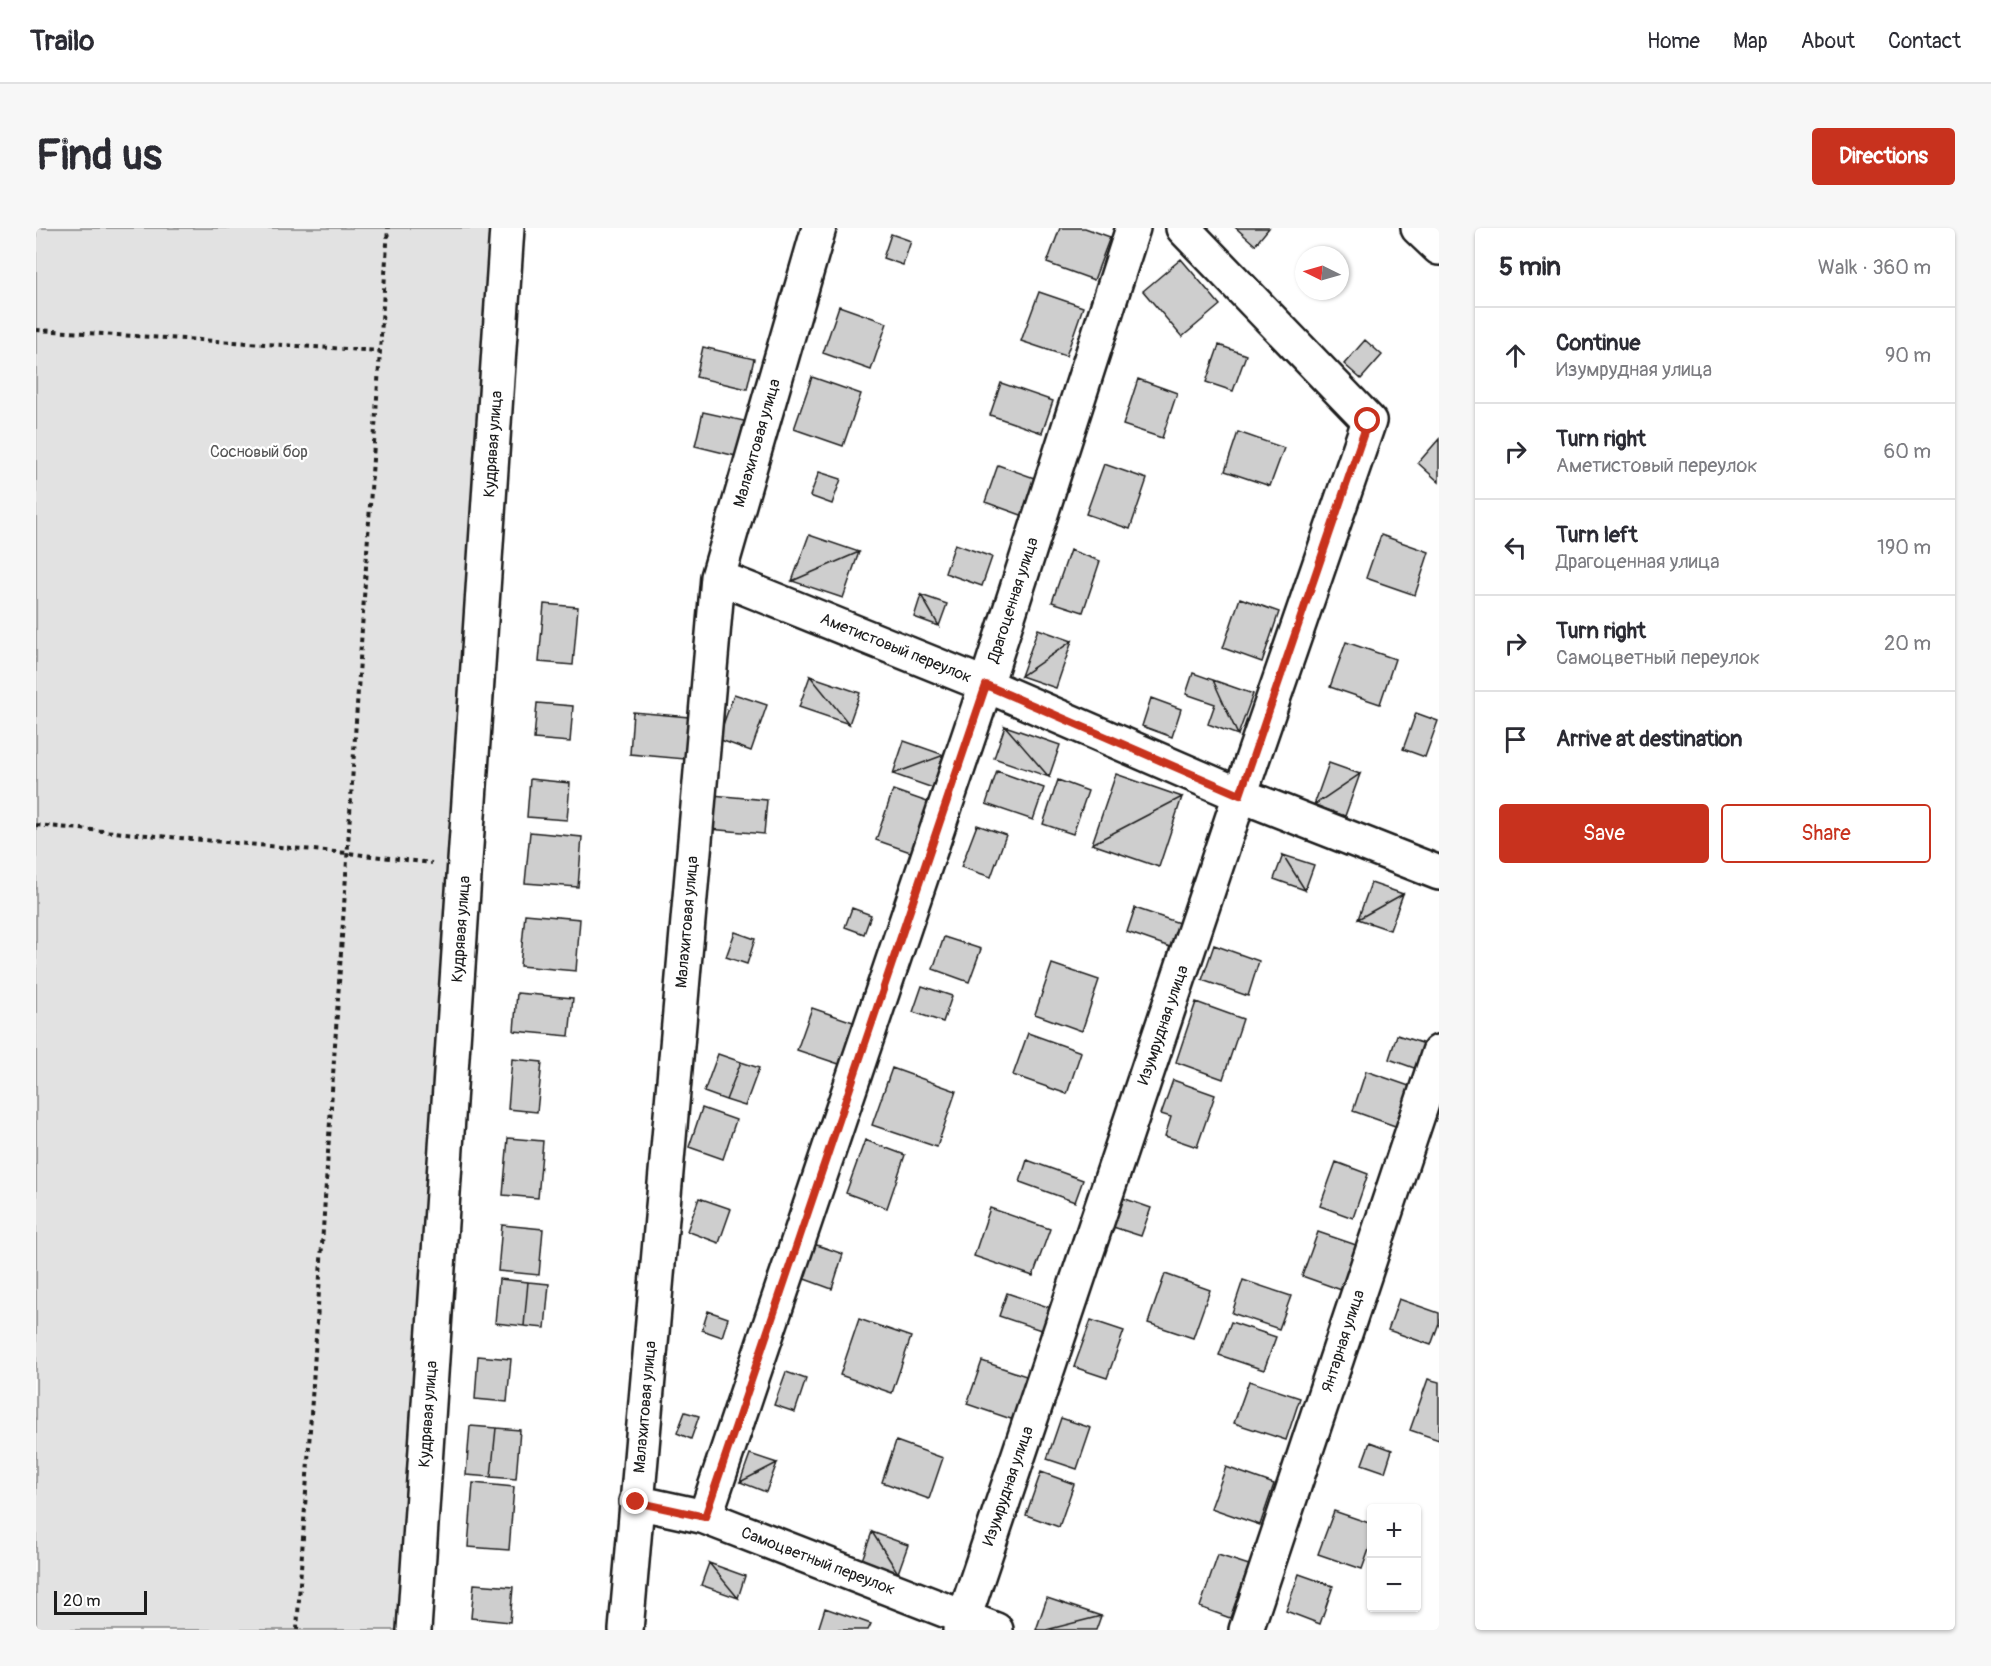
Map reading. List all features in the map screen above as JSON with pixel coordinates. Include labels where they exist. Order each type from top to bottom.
[{"type":"street","name":"Кудрявая улица","points":[[414,1630],[507,228]]},
{"type":"street","name":"Малахитовая улица","points":[[626,1630],[718,577],[819,228]]},
{"type":"street","name":"Драгоценная улица","points":[[705,1517],[986,685],[1134,228]]},
{"type":"street","name":"Изумрудная улица","points":[[962,1624],[1368,421],[1183,228]]},
{"type":"street","points":[[1418,228],[1439,248]]},
{"type":"street","name":"Аметистовый переулок","points":[[718,577],[986,685],[1240,795],[1439,873]]},
{"type":"street","name":"Янтарная улица","points":[[1246,1630],[1439,1052]]},
{"type":"street","name":"Самоцветный переулок","points":[[636,1502],[705,1517],[962,1624],[996,1630]]},
{"type":"path","points":[[297,1630],[388,228]]},
{"type":"path","points":[[36,330],[380,351]]},
{"type":"path","points":[[36,825],[347,853],[465,867]]},
{"type":"green space","name":"Сосновый бор","points":[[36,228],[497,228],[405,1630],[36,1630]]},
{"type":"building","points":[[1060,228],[1085,228],[1110,237],[1094,280],[1047,263]]},
{"type":"building","points":[[1236,228],[1269,228],[1255,245]]},
{"type":"building","points":[[891,234],[911,241],[903,265],[883,258]]},
{"type":"building","points":[[1181,259],[1220,305],[1182,337],[1143,291]]},
{"type":"building","points":[[1039,292],[1083,307],[1066,356],[1021,341]]},
{"type":"building","points":[[839,306],[887,323],[871,370],[823,353]]},
{"type":"building","points":[[1365,340],[1382,355],[1361,379],[1344,364]]},
{"type":"building","points":[[1219,345],[1246,355],[1233,391],[1206,382]]},
{"type":"building","points":[[703,347],[754,359],[747,389],[696,377]]},
{"type":"building","points":[[812,377],[861,394],[843,446],[794,429]]},
{"type":"building","points":[[1138,379],[1177,393],[1162,438],[1123,425]]},
{"type":"building","points":[[1001,383],[1053,401],[1042,433],[990,415]]},
{"type":"building","points":[[703,412],[744,421],[736,456],[695,446]]},
{"type":"building","points":[[1238,432],[1284,448],[1270,486],[1225,471]]},
{"type":"building","points":[[1439,439],[1439,482],[1418,463]]},
{"type":"building","points":[[1104,464],[1147,479],[1130,529],[1086,514]]},
{"type":"building","points":[[998,465],[1037,479],[1024,516],[985,502]]},
{"type":"building","points":[[819,472],[841,479],[832,504],[810,496]]},
{"type":"building","points":[[809,535],[859,552],[792,581]]},
{"type":"building","points":[[1381,535],[1429,552],[1415,595],[1366,578]]},
{"type":"building","points":[[955,544],[992,557],[982,586],[945,573]]},
{"type":"building","points":[[1070,550],[1100,561],[1083,612],[1052,602]]},
{"type":"building","points":[[859,552],[843,598],[792,581]]},
{"type":"building","points":[[921,595],[947,604],[939,626]]},
{"type":"building","points":[[921,595],[939,626],[914,617]]},
{"type":"building","points":[[1240,598],[1279,612],[1262,662],[1223,648]]},
{"type":"building","points":[[544,604],[578,607],[573,665],[539,662]]},
{"type":"building","points":[[1038,629],[1072,641],[1021,676]]},
{"type":"building","points":[[1072,641],[1056,688],[1021,676]]},
{"type":"building","points":[[1346,642],[1395,659],[1380,704],[1330,687]]},
{"type":"building","points":[[1193,673],[1213,680],[1238,735],[1208,724],[1215,704],[1186,694]]},
{"type":"building","points":[[810,676],[849,724],[799,707]]},
{"type":"building","points":[[810,676],[860,693],[849,724]]},
{"type":"building","points":[[1213,680],[1253,694],[1238,735]]},
{"type":"building","points":[[734,694],[767,705],[751,751],[718,739]]},
{"type":"building","points":[[1151,698],[1181,709],[1172,737],[1142,726]]},
{"type":"building","points":[[537,703],[573,706],[570,742],[534,739]]},
{"type":"building","points":[[633,712],[689,717],[685,759],[630,754]]},
{"type":"building","points":[[1416,713],[1438,721],[1425,757],[1403,749]]},
{"type":"building","points":[[1005,726],[1049,777],[994,758]]},
{"type":"building","points":[[1005,726],[1060,745],[1049,777]]},
{"type":"building","points":[[904,741],[944,755],[893,774]]},
{"type":"building","points":[[944,755],[933,788],[893,774]]},
{"type":"building","points":[[1329,763],[1360,774],[1314,805]]},
{"type":"building","points":[[997,771],[1044,788],[1033,820],[986,804]]},
{"type":"building","points":[[1116,774],[1182,797],[1092,844]]},
{"type":"building","points":[[1360,774],[1345,816],[1314,805]]},
{"type":"building","points":[[530,779],[570,783],[567,820],[527,817]]},
{"type":"building","points":[[1058,780],[1088,791],[1073,834],[1043,824]]},
{"type":"building","points":[[893,790],[933,804],[916,854],[876,840]]},
{"type":"building","points":[[712,795],[767,800],[764,834],[709,829]]},
{"type":"building","points":[[1182,797],[1159,867],[1092,844]]},
{"type":"building","points":[[977,825],[1006,835],[991,877],[961,867]]},
{"type":"building","points":[[530,832],[582,837],[578,887],[525,883]]},
{"type":"building","points":[[1283,855],[1314,865],[1305,890]]},
{"type":"building","points":[[1283,855],[1305,890],[1274,879]]},
{"type":"building","points":[[1371,883],[1403,894],[1358,919]]},
{"type":"building","points":[[1403,894],[1390,930],[1358,919]]},
{"type":"building","points":[[852,908],[871,915],[864,934],[845,927]]},
{"type":"building","points":[[1135,908],[1182,924],[1173,948],[1127,932]]},
{"type":"building","points":[[525,914],[580,919],[576,971],[520,966]]},
{"type":"building","points":[[735,932],[755,939],[747,964],[726,957]]},
{"type":"building","points":[[944,937],[981,949],[969,982],[933,969]]},
{"type":"building","points":[[1214,945],[1259,961],[1248,996],[1202,980]]},
{"type":"building","points":[[1052,964],[1099,980],[1082,1031],[1035,1014]]},
{"type":"building","points":[[922,986],[952,996],[943,1022],[913,1012]]},
{"type":"building","points":[[517,993],[573,998],[569,1036],[514,1031]]},
{"type":"building","points":[[1196,1002],[1243,1019],[1223,1079],[1176,1062]]},
{"type":"building","points":[[812,1008],[856,1023],[842,1065],[797,1050]]},
{"type":"building","points":[[1028,1033],[1081,1052],[1067,1094],[1013,1075]]},
{"type":"building","points":[[1397,1035],[1425,1044],[1417,1069],[1389,1059]]},
{"type":"building","points":[[718,1054],[741,1062],[726,1100],[704,1092]]},
{"type":"building","points":[[512,1059],[542,1062],[537,1112],[508,1109]]},
{"type":"building","points":[[741,1062],[759,1068],[745,1106],[726,1100]]},
{"type":"building","points":[[892,1068],[956,1091],[937,1147],[872,1125]]},
{"type":"building","points":[[1366,1071],[1412,1087],[1398,1127],[1353,1111]]},
{"type":"building","points":[[1173,1080],[1215,1095],[1197,1147],[1165,1136],[1171,1117],[1161,1114]]},
{"type":"building","points":[[702,1108],[736,1120],[723,1159],[689,1147]]},
{"type":"building","points":[[508,1138],[543,1141],[538,1198],[503,1195]]},
{"type":"building","points":[[865,1140],[905,1155],[887,1208],[846,1193]]},
{"type":"building","points":[[1027,1160],[1083,1180],[1075,1202],[1020,1182]]},
{"type":"building","points":[[1336,1162],[1368,1174],[1353,1218],[1320,1206]]},
{"type":"building","points":[[1120,1197],[1151,1208],[1141,1236],[1110,1226]]},
{"type":"building","points":[[699,1198],[731,1209],[719,1243],[687,1231]]},
{"type":"building","points":[[990,1208],[1050,1229],[1033,1276],[974,1256]]},
{"type":"building","points":[[502,1225],[543,1229],[539,1275],[498,1271]]},
{"type":"building","points":[[1318,1232],[1362,1247],[1347,1292],[1302,1276]]},
{"type":"building","points":[[811,1243],[843,1254],[832,1289],[799,1277]]},
{"type":"building","points":[[1165,1274],[1210,1290],[1193,1338],[1148,1323]]},
{"type":"building","points":[[499,1279],[528,1282],[524,1326],[495,1323]]},
{"type":"building","points":[[1243,1280],[1291,1296],[1279,1329],[1232,1313]]},
{"type":"building","points":[[528,1282],[549,1284],[545,1328],[524,1326]]},
{"type":"building","points":[[1007,1293],[1051,1308],[1044,1331],[999,1316]]},
{"type":"building","points":[[1399,1299],[1439,1313],[1439,1323],[1431,1345],[1388,1330]]},
{"type":"building","points":[[708,1311],[728,1318],[722,1337],[702,1330]]},
{"type":"building","points":[[859,1319],[911,1337],[892,1393],[840,1375]]},
{"type":"building","points":[[1091,1320],[1124,1331],[1107,1378],[1074,1367]]},
{"type":"building","points":[[1231,1322],[1276,1337],[1264,1370],[1219,1355]]},
{"type":"building","points":[[478,1356],[511,1359],[507,1402],[475,1399]]},
{"type":"building","points":[[982,1361],[1029,1377],[1014,1420],[967,1404]]},
{"type":"building","points":[[786,1372],[806,1379],[795,1412],[774,1405]]},
{"type":"building","points":[[1428,1379],[1439,1382],[1439,1440],[1410,1430]]},
{"type":"building","points":[[1249,1381],[1300,1398],[1286,1440],[1234,1423]]},
{"type":"building","points":[[685,1412],[699,1416],[691,1439],[677,1433]]},
{"type":"building","points":[[1061,1418],[1091,1428],[1077,1469],[1047,1459]]},
{"type":"building","points":[[470,1426],[496,1428],[491,1477],[466,1475]]},
{"type":"building","points":[[496,1428],[520,1430],[516,1479],[491,1477]]},
{"type":"building","points":[[896,1441],[943,1458],[929,1499],[882,1482]]},
{"type":"building","points":[[1370,1442],[1392,1450],[1385,1472],[1362,1464]]},
{"type":"building","points":[[750,1454],[777,1463],[740,1482]]},
{"type":"building","points":[[777,1463],[766,1492],[740,1482]]},
{"type":"building","points":[[1226,1467],[1274,1484],[1260,1525],[1211,1508]]},
{"type":"building","points":[[1041,1472],[1074,1484],[1059,1527],[1026,1515]]},
{"type":"building","points":[[473,1483],[514,1487],[509,1550],[468,1547]]},
{"type":"building","points":[[1334,1511],[1367,1522],[1367,1555],[1362,1569],[1318,1554]]},
{"type":"building","points":[[872,1532],[898,1573],[862,1560]]},
{"type":"building","points":[[872,1532],[908,1545],[898,1573]]},
{"type":"building","points":[[1218,1555],[1249,1565],[1230,1618],[1200,1607]]},
{"type":"building","points":[[709,1563],[745,1576],[738,1598]]},
{"type":"building","points":[[709,1563],[738,1598],[701,1585]]},
{"type":"building","points":[[1299,1574],[1333,1586],[1320,1624],[1286,1611]]},
{"type":"building","points":[[474,1584],[513,1587],[510,1622],[471,1618]]},
{"type":"building","points":[[1047,1598],[1101,1616],[1046,1630],[1036,1630]]},
{"type":"building","points":[[825,1608],[871,1624],[868,1630],[818,1630]]},
{"type":"building","points":[[1101,1616],[1096,1630],[1046,1630]]},
{"type":"route","points":[[636,1502],[705,1517],[986,685],[1240,795],[1368,421]]}]
